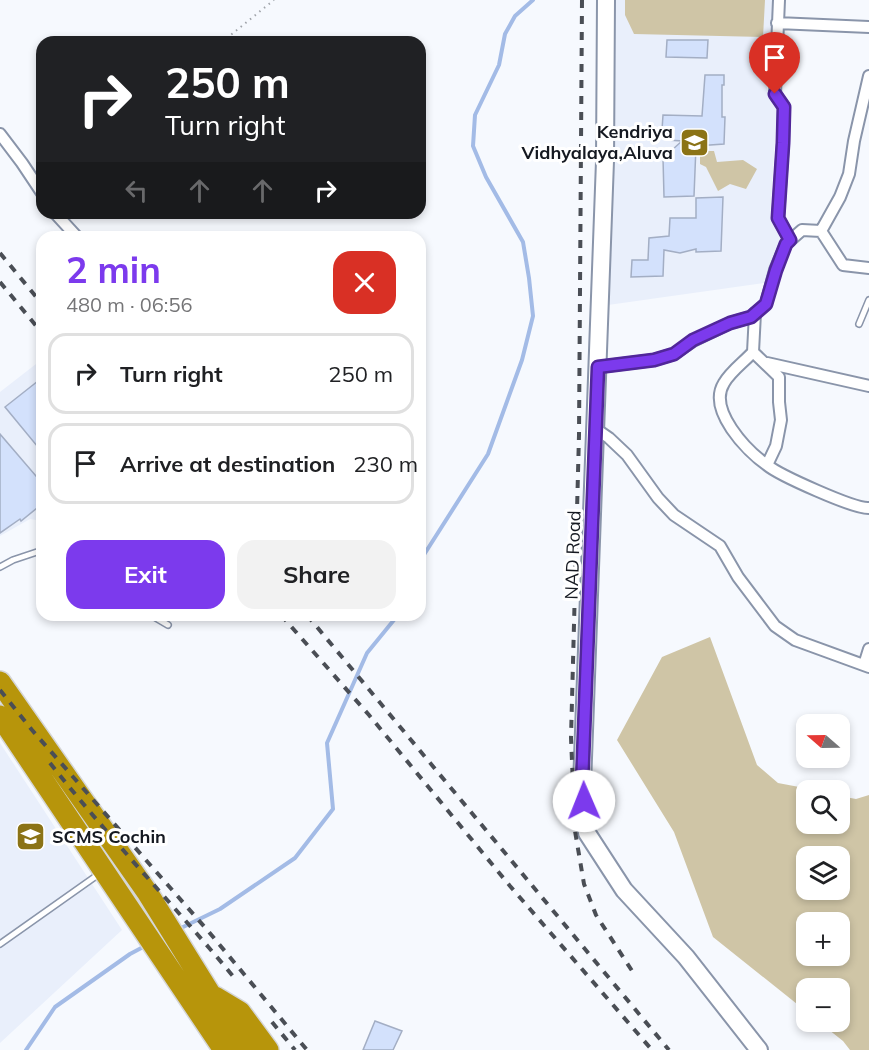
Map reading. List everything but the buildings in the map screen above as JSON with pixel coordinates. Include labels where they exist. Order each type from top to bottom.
[{"type":"highway","points":[[0,682],[147,892],[245,1050]]},
{"type":"highway","points":[[0,716],[173,973],[219,1046]]},
{"type":"highway","points":[[212,995],[240,1012],[268,1050]]},
{"type":"street","name":"NAD Road","points":[[606,0],[605,161],[582,785],[587,833],[624,890],[686,957],[759,1050]]},
{"type":"street","points":[[779,0],[775,94],[784,107],[778,218],[790,240]]},
{"type":"street","points":[[777,23],[869,27]]},
{"type":"street","points":[[821,231],[840,197],[849,174],[869,76]]},
{"type":"street","points":[[0,134],[36,184]]},
{"type":"street","points":[[60,219],[72,231]]},
{"type":"street","points":[[598,367],[654,360],[674,354],[693,340],[730,323],[751,317],[766,304],[786,244],[801,230],[821,231]]},
{"type":"street","points":[[821,231],[843,265],[869,268]]},
{"type":"street","points":[[755,313],[753,352],[722,385],[720,407],[730,426],[744,446],[776,472],[840,500],[861,508],[869,508]]},
{"type":"street","points":[[753,352],[779,377],[778,402],[781,420],[776,446],[767,465]]},
{"type":"street","points":[[766,363],[869,386]]},
{"type":"street","points":[[596,429],[627,455],[658,498],[674,515],[720,546],[738,577],[775,626],[795,640],[866,666],[869,649]]},
{"type":"lane","points":[[859,324],[869,300]]},
{"type":"lane","points":[[0,567],[36,552]]},
{"type":"lane","points":[[161,621],[168,625]]},
{"type":"lane","points":[[0,944],[104,870]]},
{"type":"path","points":[[229,36],[274,0]]},
{"type":"shaded area","name":"Kendriya Vidhyalaya,Aluva","points":[[615,0],[773,0],[767,89],[777,109],[770,217],[781,240],[764,283],[608,305]]},
{"type":"shaded area","points":[[625,0],[765,0],[763,37],[634,34],[625,15]]},
{"type":"shaded area","points":[[700,151],[714,151],[717,162],[743,160],[757,169],[746,189],[730,184],[718,191],[706,167],[700,164]]},
{"type":"shaded area","points":[[36,364],[36,520],[30,519],[0,536],[0,392]]},
{"type":"shaded area","points":[[710,637],[757,765],[778,783],[796,786],[796,834],[850,834],[850,798],[856,799],[869,795],[869,1050],[850,1050],[832,1032],[850,1032],[850,978],[796,978],[796,1003],[713,937],[674,832],[617,740],[662,657]]},
{"type":"shaded area","name":"SCMS Cochin","points":[[0,743],[122,930],[0,1043]]},
{"type":"waterway","points":[[426,552],[488,454],[522,360],[533,316],[523,242],[486,177],[473,146],[475,115],[499,65],[505,34],[515,16],[533,0]]},
{"type":"waterway","points":[[179,929],[220,909],[295,858],[333,809],[327,743],[367,653],[393,621]]},
{"type":"waterway","points":[[26,1050],[55,1007],[145,946]]},
{"type":"railway","points":[[582,0],[579,435],[571,738],[575,831],[584,884],[596,915],[636,977]]},
{"type":"railway","points":[[0,253],[36,297]]},
{"type":"railway","points":[[0,282],[36,326]]},
{"type":"railway","points":[[286,621],[369,715],[510,886],[652,1050]]},
{"type":"railway","points":[[312,621],[669,1050]]},
{"type":"railway","points":[[0,690],[32,730],[209,932],[307,1050]]},
{"type":"railway","points":[[50,763],[237,981]]},
{"type":"railway","points":[[272,1022],[295,1050]]},
{"type":"place","name":"Kendriya Vidhyalaya,Aluva","points":[[694,142]]},
{"type":"place","name":"SCMS Cochin","points":[[31,837]]},
{"type":"route","points":[[584,801],[582,785],[587,709],[598,367],[654,360],[674,354],[693,340],[730,323],[751,317],[766,304],[776,270],[786,244],[790,240],[778,218],[784,107],[775,94]]}]
